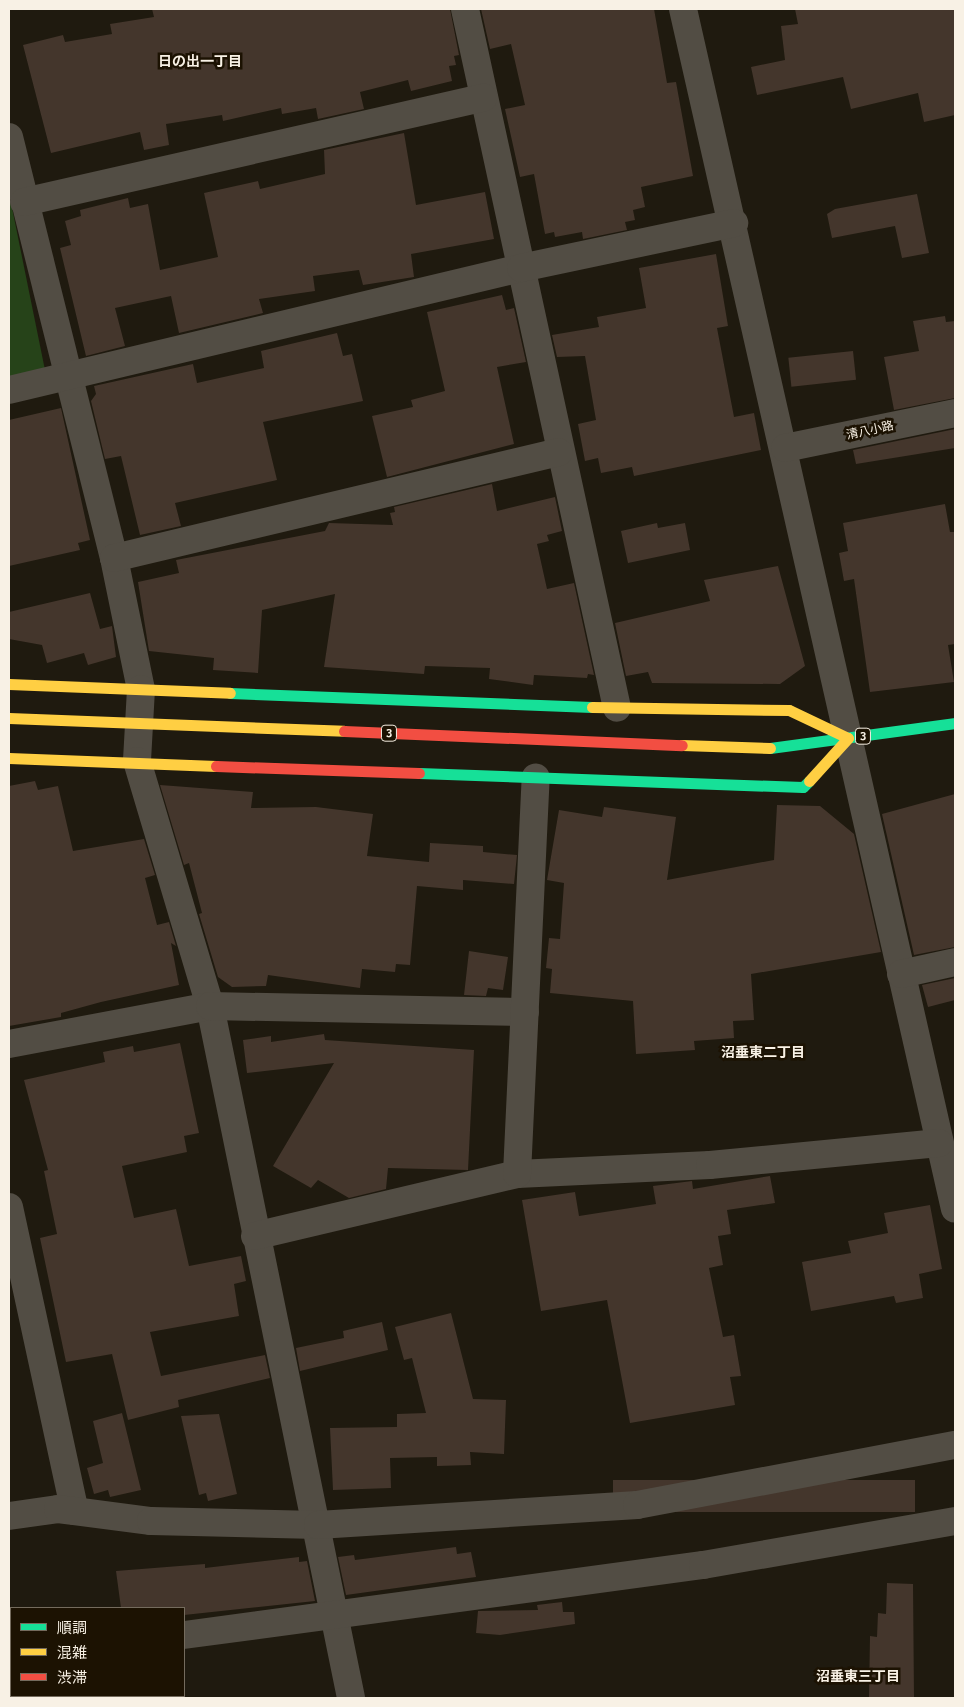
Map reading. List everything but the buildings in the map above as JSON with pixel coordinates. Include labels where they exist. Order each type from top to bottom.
[{"type":"street","points":[[465,9],[559,452],[617,708]]},
{"type":"street","points":[[683,9],[734,223],[955,1209]]},
{"type":"street","points":[[24,202],[484,98]]},
{"type":"street","points":[[9,137],[114,558],[142,689],[137,761],[210,1006],[256,1236],[318,1524],[351,1698]]},
{"type":"street","points":[[9,390],[521,268],[734,223]]},
{"type":"street","name":"清八小路","points":[[785,448],[955,413]]},
{"type":"street","points":[[114,558],[559,452]]},
{"type":"street","points":[[9,684],[617,708],[789,710],[848,738]]},
{"type":"street","name":"3","points":[[9,718],[770,748],[955,723]]},
{"type":"street","points":[[9,758],[137,761],[803,787],[848,738]]},
{"type":"street","points":[[517,1174],[536,777]]},
{"type":"street","points":[[901,974],[955,962]]},
{"type":"street","points":[[9,1044],[210,1006],[524,1012]]},
{"type":"street","points":[[256,1236],[517,1174],[710,1165],[939,1143]]},
{"type":"street","points":[[9,1207],[75,1511]]},
{"type":"street","points":[[9,1516],[58,1509],[152,1521],[318,1524],[637,1505],[955,1444]]},
{"type":"street","points":[[185,1635],[703,1565],[955,1521]]},
{"type":"green space","points":[[9,193],[46,375],[9,383]]},
{"type":"traffic: fast","points":[[230,693],[592,707]]},
{"type":"traffic: fast","points":[[770,748],[955,723]]},
{"type":"traffic: fast","points":[[419,773],[803,787],[809,781]]},
{"type":"traffic: slow","points":[[9,684],[230,693]]},
{"type":"traffic: slow","points":[[592,707],[789,710],[848,738],[809,781]]},
{"type":"traffic: slow","points":[[9,718],[344,731]]},
{"type":"traffic: slow","points":[[682,745],[770,748]]},
{"type":"traffic: slow","points":[[9,758],[216,766]]},
{"type":"traffic: jam","points":[[344,731],[682,745]]},
{"type":"traffic: jam","points":[[216,766],[419,773]]},
{"type":"district","name":"日の出一丁目","points":[[200,61]]},
{"type":"district","name":"沼垂東二丁目","points":[[763,1052]]},
{"type":"district","name":"沼垂東三丁目","points":[[858,1676]]}]
